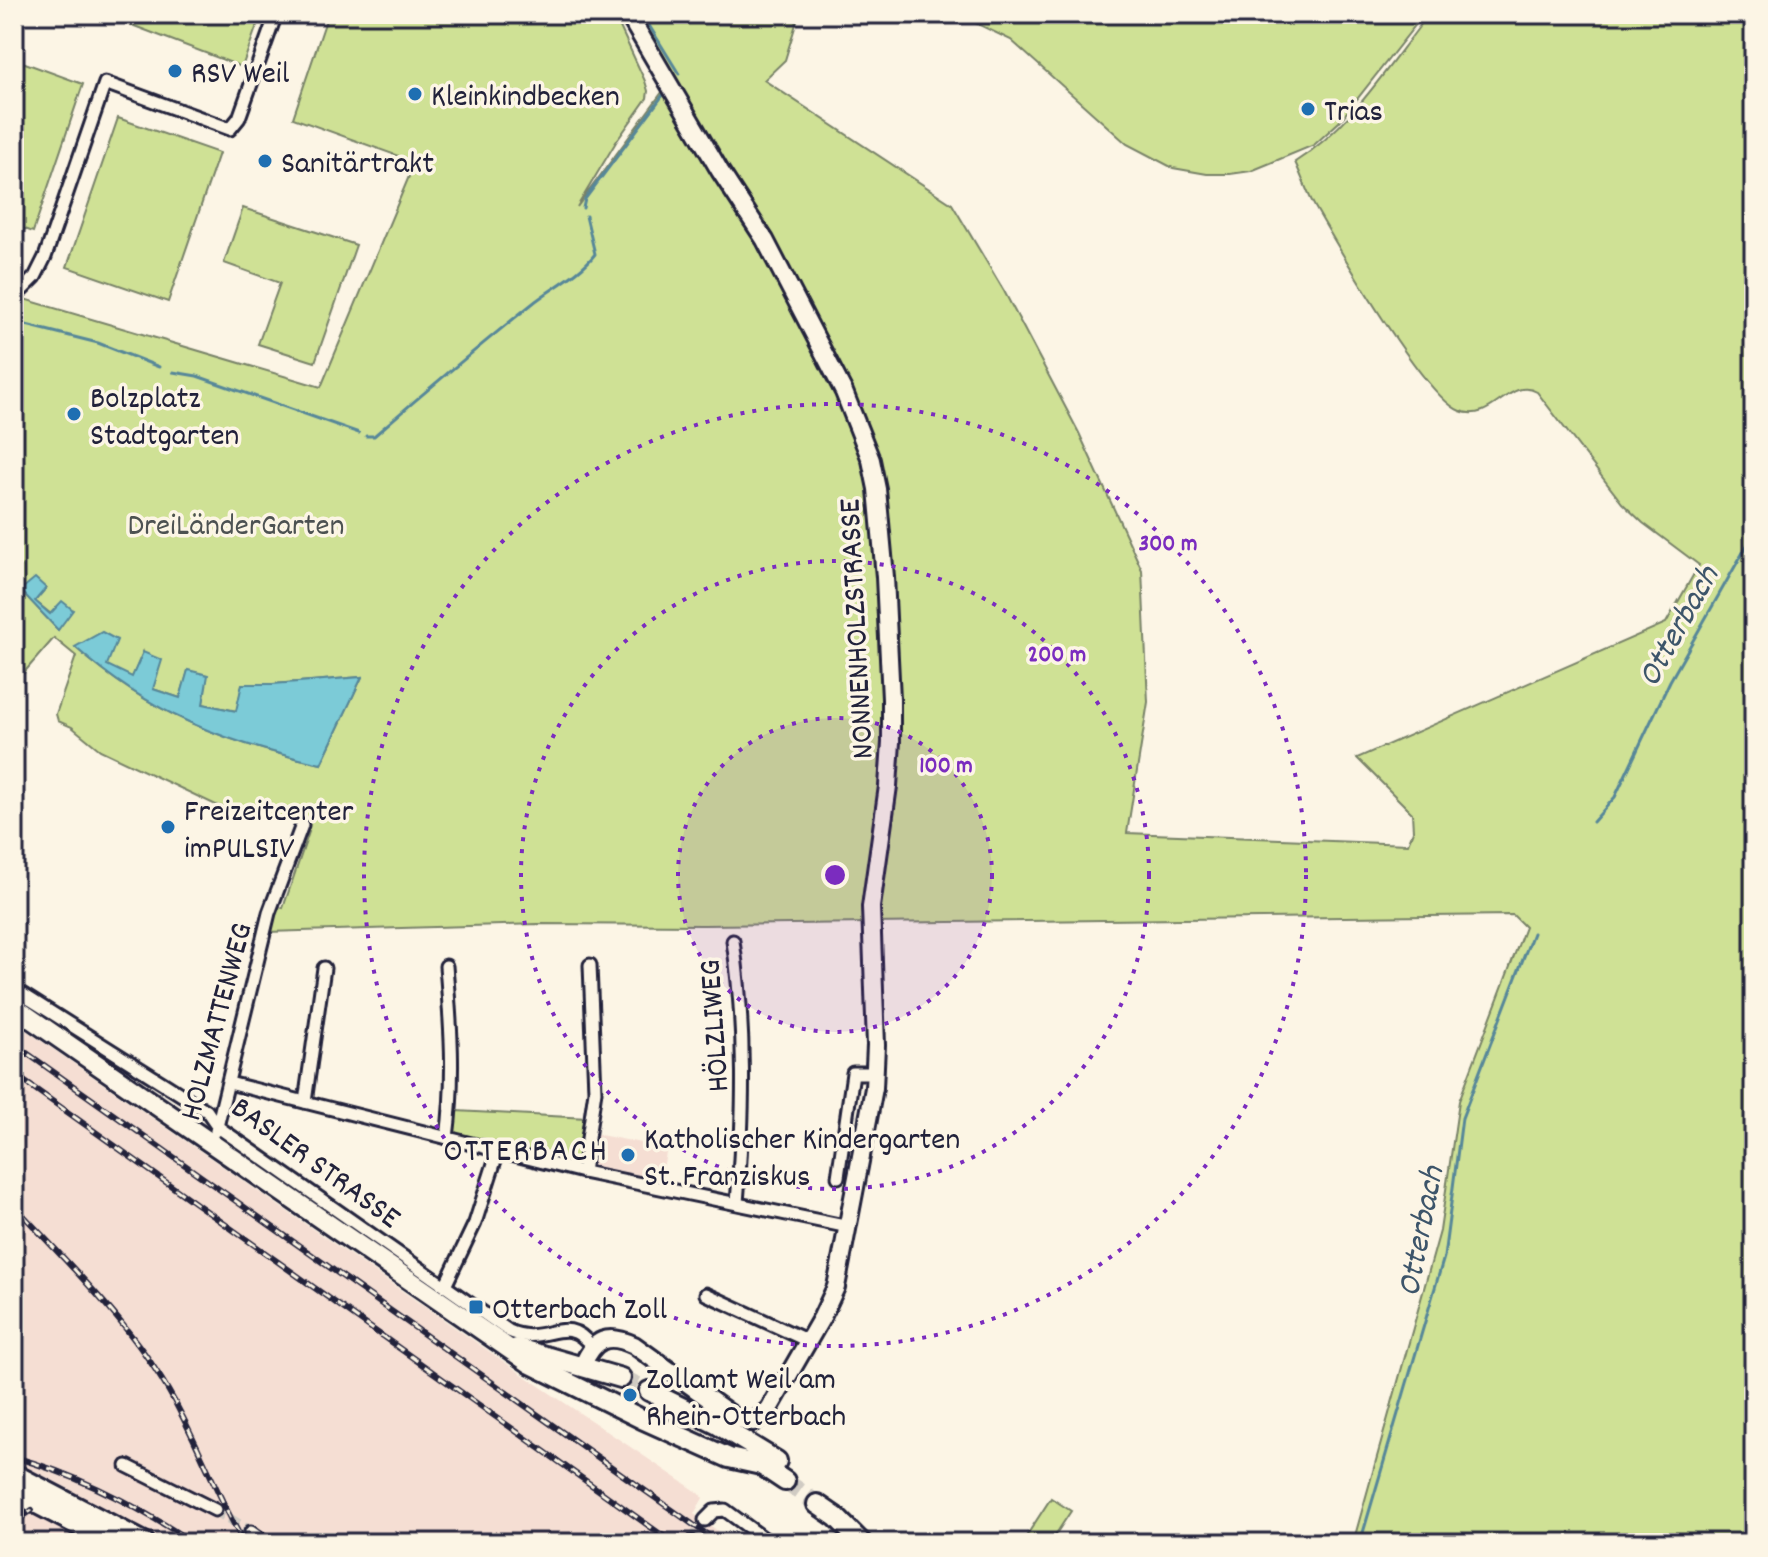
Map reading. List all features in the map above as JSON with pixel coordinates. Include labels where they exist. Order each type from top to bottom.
[{"type":"highway","points":[[14,1475],[144,1543]]},
{"type":"highway","points":[[14,1491],[114,1543]]},
{"type":"main road","points":[[14,1007],[214,1134],[468,1322],[531,1364],[642,1419],[732,1458],[763,1460]]},
{"type":"main road","points":[[503,1343],[621,1378]]},
{"type":"main road","points":[[576,1385],[583,1365]]},
{"type":"main road","points":[[649,1391],[718,1425],[789,1476]]},
{"type":"main road","points":[[820,1500],[862,1543]]},
{"type":"street","points":[[22,290],[35,277],[45,257],[105,83],[230,129],[239,118],[276,14]]},
{"type":"street","name":"NONNENHOLZSTRASSE","points":[[592,1347],[600,1341],[612,1339],[634,1345],[737,1419],[749,1423],[758,1421],[769,1409],[836,1287],[876,1073],[871,907],[888,786],[891,699],[884,563],[871,460],[844,392],[765,240],[720,171],[628,14]]},
{"type":"street","name":"HOLZMATTENWEG","points":[[214,1134],[269,913],[302,825]]},
{"type":"street","name":"HÖLZLIWEG","points":[[733,941],[744,1065],[737,1203]]},
{"type":"street","points":[[583,1172],[595,1091],[590,965]]},
{"type":"street","points":[[446,966],[453,1092],[447,1138]]},
{"type":"street","points":[[305,1102],[324,968]]},
{"type":"street","name":"BASLER STRASSE","points":[[14,989],[207,1111],[214,1134],[520,1336],[572,1329],[580,1332],[592,1347]]},
{"type":"street","points":[[838,1177],[853,1073],[876,1073]]},
{"type":"street","points":[[229,1083],[583,1172],[849,1227]]},
{"type":"street","points":[[445,1286],[475,1223],[498,1151]]},
{"type":"street","points":[[706,1294],[808,1341]]},
{"type":"street","points":[[583,1365],[592,1347]]},
{"type":"street","points":[[127,1466],[215,1510]]},
{"type":"street","points":[[14,1483],[130,1543]]},
{"type":"street","points":[[705,1520],[714,1511],[725,1510],[770,1543]]},
{"type":"street","points":[[251,1532],[266,1543]]},
{"type":"shaded area","points":[[14,1022],[699,1493],[703,1498],[694,1514],[729,1543],[14,1543]]},
{"type":"shaded area","name":"Katholischer Kindergarten St. Franziskus","points":[[595,1134],[667,1148],[660,1184],[593,1169],[589,1162]]},
{"type":"green space","points":[[117,14],[261,14],[242,67],[116,19]]},
{"type":"green space","name":"DreiLänderGarten","points":[[328,14],[614,14],[645,81],[647,98],[577,207],[674,76],[639,14],[799,14],[785,60],[764,80],[952,204],[1004,291],[1079,433],[1142,570],[1148,702],[1127,833],[1408,844],[1413,831],[1412,813],[1357,758],[1666,623],[1699,565],[1643,523],[1622,503],[1537,392],[1518,390],[1482,411],[1472,413],[1460,411],[1444,400],[1404,351],[1361,285],[1309,196],[1295,162],[1352,113],[1429,14],[1754,14],[1754,1543],[1353,1543],[1440,1231],[1459,1101],[1525,927],[1513,915],[703,925],[538,924],[268,932],[275,906],[283,908],[309,832],[300,829],[301,824],[218,806],[100,750],[72,727],[58,721],[56,714],[76,656],[54,638],[14,684],[14,583],[58,630],[72,610],[51,614],[35,601],[46,588],[23,588],[14,579],[14,573],[21,566],[14,557],[14,296],[321,387],[415,162],[293,118]],"holes":[[[116,640],[106,665],[132,678],[143,652],[153,689],[180,698],[188,671],[207,675],[203,704],[237,711],[242,684],[362,677],[321,764],[253,746],[191,723],[132,691],[76,648]]]},
{"type":"green space","points":[[957,14],[1424,14],[1339,122],[1314,145],[1251,171],[1207,174],[1173,168],[1127,144],[1011,40]]},
{"type":"green space","points":[[14,59],[83,84],[33,232],[14,225]]},
{"type":"green space","points":[[118,118],[219,153],[168,302],[67,267]]},
{"type":"green space","points":[[243,208],[356,245],[315,362],[258,344],[280,283],[224,263]]},
{"type":"green space","points":[[456,1111],[587,1118],[579,1163],[456,1135]]},
{"type":"green space","points":[[1051,1498],[1071,1511],[1050,1543],[1039,1543],[1027,1535]]},
{"type":"water","points":[[35,578],[46,588],[35,601],[50,614],[62,601],[73,610],[58,630],[14,583],[14,579],[23,588]]},
{"type":"water","points":[[102,632],[117,640],[107,665],[132,677],[143,652],[162,660],[153,689],[180,698],[188,670],[208,675],[203,704],[236,711],[242,684],[362,677],[321,764],[221,735],[190,723],[132,691],[75,647]]},
{"type":"waterway","points":[[642,14],[679,74]]},
{"type":"waterway","points":[[583,208],[585,199],[663,95]]},
{"type":"waterway","points":[[366,436],[374,436],[492,336],[589,261],[595,254],[586,216]]},
{"type":"waterway","points":[[14,322],[98,343],[159,367]]},
{"type":"waterway","points":[[173,372],[197,376],[359,433]]},
{"type":"waterway","name":"Otterbach","points":[[1593,822],[1615,797],[1670,681],[1754,533]]},
{"type":"waterway","name":"Otterbach","points":[[1360,1543],[1444,1257],[1462,1118],[1533,933]]},
{"type":"tunnel","points":[[621,1378],[649,1391]]},
{"type":"tunnel","points":[[785,1481],[817,1504]]},
{"type":"tunnel","points":[[215,1510],[251,1532]]},
{"type":"tunnel","points":[[692,1542],[705,1520]]},
{"type":"railway","points":[[14,1044],[719,1543]]},
{"type":"railway","points":[[14,1074],[673,1543]]},
{"type":"railway","points":[[24,1216],[110,1309],[155,1369],[180,1411],[244,1543]]},
{"type":"railway","points":[[14,1457],[107,1493],[193,1543]]},
{"type":"railway","points":[[14,1523],[32,1510]]},
{"type":"place","name":"RSV Weil","points":[[175,71]]},
{"type":"place","name":"Kleinkindbecken","points":[[415,94]]},
{"type":"place","name":"Trias","points":[[1308,109]]},
{"type":"place","name":"Sanitärtrakt","points":[[265,161]]},
{"type":"place","name":"Bolzplatz Stadtgarten","points":[[74,414]]},
{"type":"place","name":"Freizeitcenter imPULSIV","points":[[168,827]]},
{"type":"place","name":"Katholischer Kindergarten St. Franziskus","points":[[628,1155]]},
{"type":"place","name":"Otterbach Zoll","points":[[476,1307]]},
{"type":"place","name":"Zollamt Weil am Rhein-Otterbach","points":[[630,1395]]},
{"type":"district","name":"OTTERBACH","points":[[526,1148]]}]
